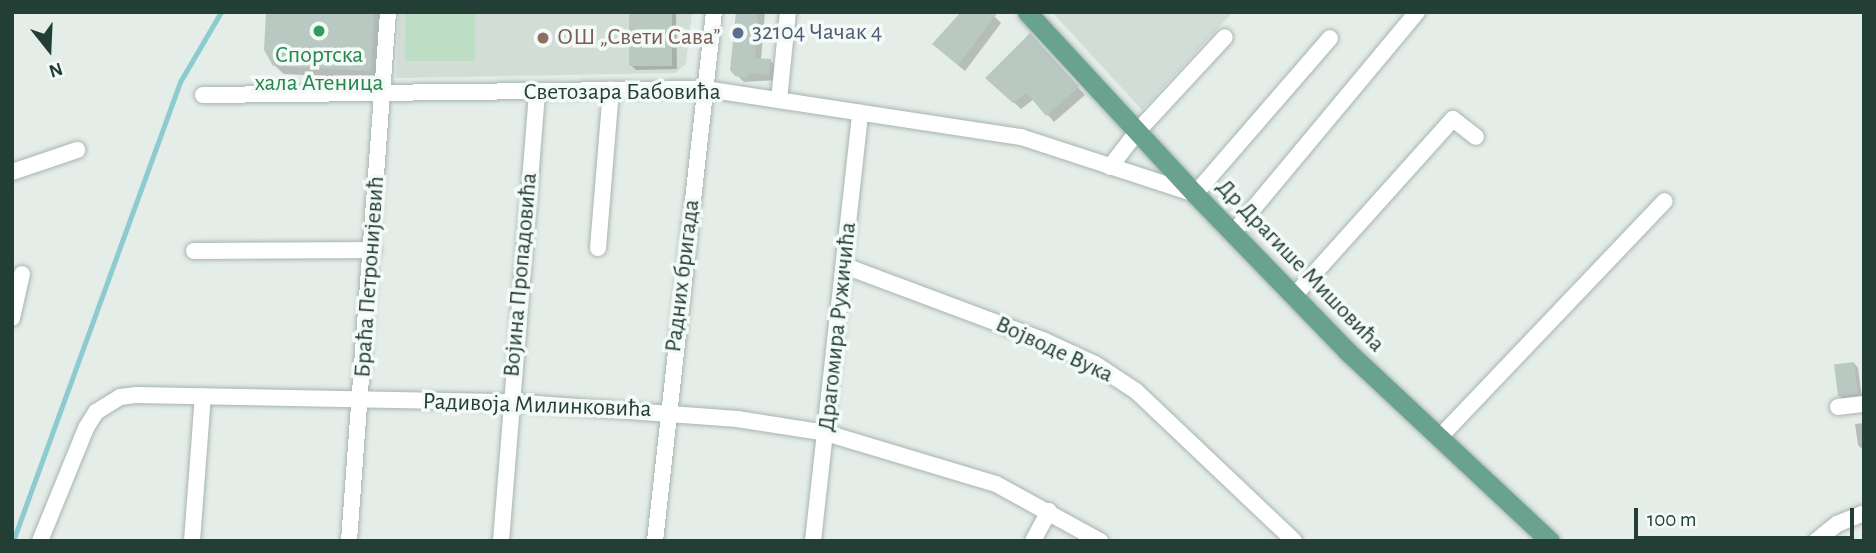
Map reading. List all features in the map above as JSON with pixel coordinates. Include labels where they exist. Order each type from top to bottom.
[{"type":"main road","name":"Др Драгише Мишовића","points":[[1027,12],[1195,194],[1347,351],[1550,541]]},
{"type":"street","name":"Браћа Петронијевић","points":[[349,541],[373,250],[388,12]]},
{"type":"street","name":"Радних бригада","points":[[655,541],[667,412],[714,12]]},
{"type":"street","points":[[779,100],[788,12]]},
{"type":"street","points":[[1233,233],[1417,12]]},
{"type":"street","points":[[1110,167],[1137,132],[1225,37]]},
{"type":"street","points":[[1195,194],[1330,38]]},
{"type":"street","name":"Светозара Бабовића","points":[[203,95],[706,89],[1021,137],[1195,194]]},
{"type":"street","points":[[598,248],[611,90]]},
{"type":"street","name":"Војина Пропадовића","points":[[501,541],[510,402],[537,92]]},
{"type":"street","name":"Драгомира Ружичића","points":[[813,541],[860,113]]},
{"type":"street","points":[[1294,296],[1453,119],[1476,136]]},
{"type":"street","points":[[12,172],[77,150]]},
{"type":"street","points":[[1440,438],[1665,201]]},
{"type":"street","points":[[194,251],[373,250]]},
{"type":"street","name":"Војводе Вука","points":[[845,266],[1043,340],[1096,363],[1136,391],[1294,541]]},
{"type":"street","points":[[12,318],[22,274]]},
{"type":"street","points":[[192,541],[203,396]]},
{"type":"street","name":"Радивоја Милинковића","points":[[40,541],[86,428],[96,412],[120,397],[203,396],[510,402],[667,412],[826,433],[996,484],[1100,541]]},
{"type":"street","points":[[1838,407],[1864,404]]},
{"type":"street","points":[[1033,541],[1049,511]]},
{"type":"street","points":[[1816,541],[1837,524],[1864,513]]},
{"type":"shaded area","name":"ОШ „Свети Сава”","points":[[399,12],[692,12],[686,64],[675,73],[396,78]]},
{"type":"shaded area","points":[[1052,12],[1233,12],[1142,110]]},
{"type":"green space","points":[[405,12],[475,12],[475,61],[405,61]]},
{"type":"building","name":"Спортска хала Атеница","points":[[266,12],[374,12],[371,71],[273,66],[264,50]]},
{"type":"building","points":[[629,12],[672,12],[672,66],[629,66]]},
{"type":"building","points":[[736,12],[758,12],[755,58],[771,59],[770,75],[750,73],[746,78],[735,76],[730,70]]},
{"type":"building","points":[[961,12],[998,12],[958,65],[932,44]]},
{"type":"building","points":[[1030,33],[1079,87],[1046,116],[1027,93],[1013,103],[985,78]]},
{"type":"building","points":[[1854,362],[1858,394],[1838,396],[1834,364]]},
{"type":"waterway","points":[[13,541],[180,82],[221,12]]},
{"type":"place","name":"Спортска хала Атеница","points":[[319,31]]},
{"type":"place","name":"32104 Чачак 4","points":[[738,33]]},
{"type":"place","name":"ОШ „Свети Сава”","points":[[543,38]]}]
